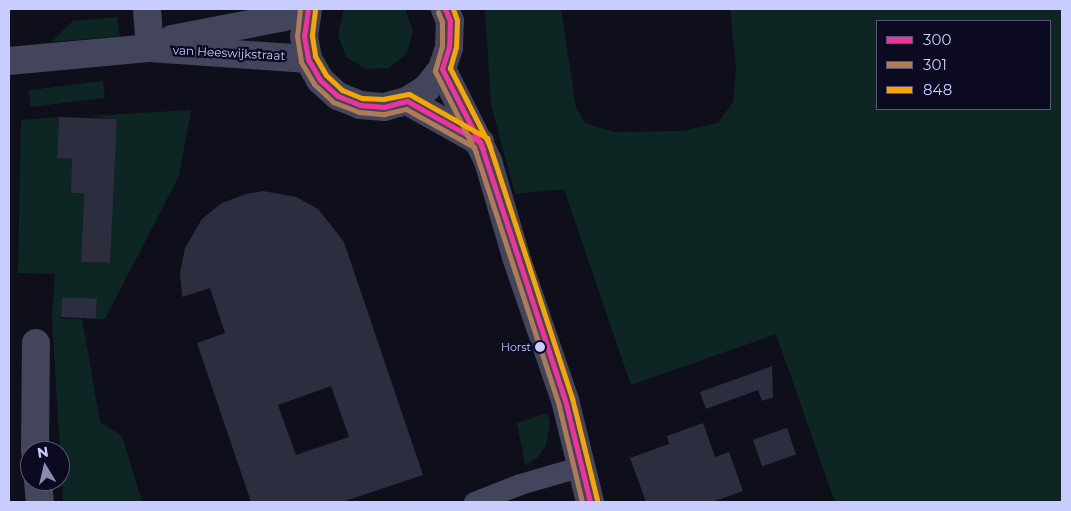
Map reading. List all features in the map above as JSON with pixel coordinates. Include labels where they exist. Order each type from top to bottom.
[{"type":"street","points":[[147,9],[150,48]]},
{"type":"street","points":[[307,11],[304,36],[308,60],[320,80],[338,96],[360,105],[384,107],[407,101],[427,88],[442,69],[450,46],[450,21],[445,9]]},
{"type":"street","name":"van Heeswijkstraat","points":[[150,48],[170,39],[307,11]]},
{"type":"street","name":"van Heeswijkstraat","points":[[9,61],[150,48],[268,54],[308,60]]},
{"type":"street","points":[[442,69],[480,142],[565,400],[590,502]]},
{"type":"street","points":[[407,101],[480,142]]},
{"type":"street","points":[[35,441],[36,343]]},
{"type":"lane","points":[[474,502],[520,484],[582,466]]},
{"type":"green space","points":[[348,9],[405,9],[413,31],[407,53],[389,68],[366,69],[346,57],[338,35],[343,12]]},
{"type":"green space","points":[[485,9],[561,9],[576,108],[585,123],[614,132],[682,131],[718,123],[733,102],[736,69],[730,9],[1062,9],[1062,502],[835,502],[776,334],[631,385],[564,189],[515,194],[491,104]]},
{"type":"green space","points":[[117,17],[120,36],[51,42],[73,21]]},
{"type":"green space","points":[[103,81],[105,98],[31,107],[29,90]]},
{"type":"green space","points":[[191,110],[179,176],[105,319],[96,319],[97,299],[62,297],[61,317],[59,318],[82,319],[100,422],[122,436],[142,502],[63,502],[62,491],[70,491],[70,441],[59,441],[52,318],[55,274],[18,273],[21,120],[59,117],[57,158],[72,159],[84,193],[81,262],[109,263],[117,119],[88,116]]},
{"type":"green space","points":[[547,413],[550,422],[546,445],[538,457],[525,465],[517,423]]},
{"type":"building","points":[[59,117],[117,119],[110,263],[81,262],[84,193],[71,193],[72,159],[57,158]]},
{"type":"building","points":[[263,191],[296,197],[318,209],[344,242],[423,475],[342,502],[251,502],[197,343],[225,333],[210,288],[182,297],[180,273],[185,248],[202,219],[222,203],[246,194]],"holes":[[[331,386],[349,437],[296,455],[278,405]]]},
{"type":"building","points":[[62,297],[97,299],[96,319],[61,317]]},
{"type":"building","points":[[772,366],[773,397],[762,401],[758,390],[706,409],[700,392]]},
{"type":"building","points":[[703,423],[715,457],[729,452],[743,491],[712,502],[646,502],[630,458],[669,444],[667,436]]},
{"type":"building","points":[[787,428],[796,454],[762,466],[753,440]]},
{"type":"transit line","name":"301","points":[[300,9],[297,36],[301,62],[314,84],[333,102],[359,112],[384,114],[406,109],[474,147],[558,402],[582,502]]},
{"type":"transit line","name":"300","points":[[308,9],[304,36],[308,59],[320,80],[338,96],[360,105],[384,107],[407,101],[480,142],[565,400],[590,502]]},
{"type":"transit line","name":"300","points":[[445,9],[450,21],[449,47],[442,69],[483,149]]},
{"type":"transit line","name":"848","points":[[453,9],[457,20],[456,47],[450,68],[490,146]]},
{"type":"transit line","name":"848","points":[[315,10],[312,36],[315,56],[326,75],[342,90],[362,98],[383,99],[409,94],[487,138],[572,398],[597,500]]},
{"type":"transit line","name":"301","points":[[438,12],[442,22],[442,46],[435,71],[476,152]]},
{"type":"place","name":"Horst","points":[[540,347]]}]
